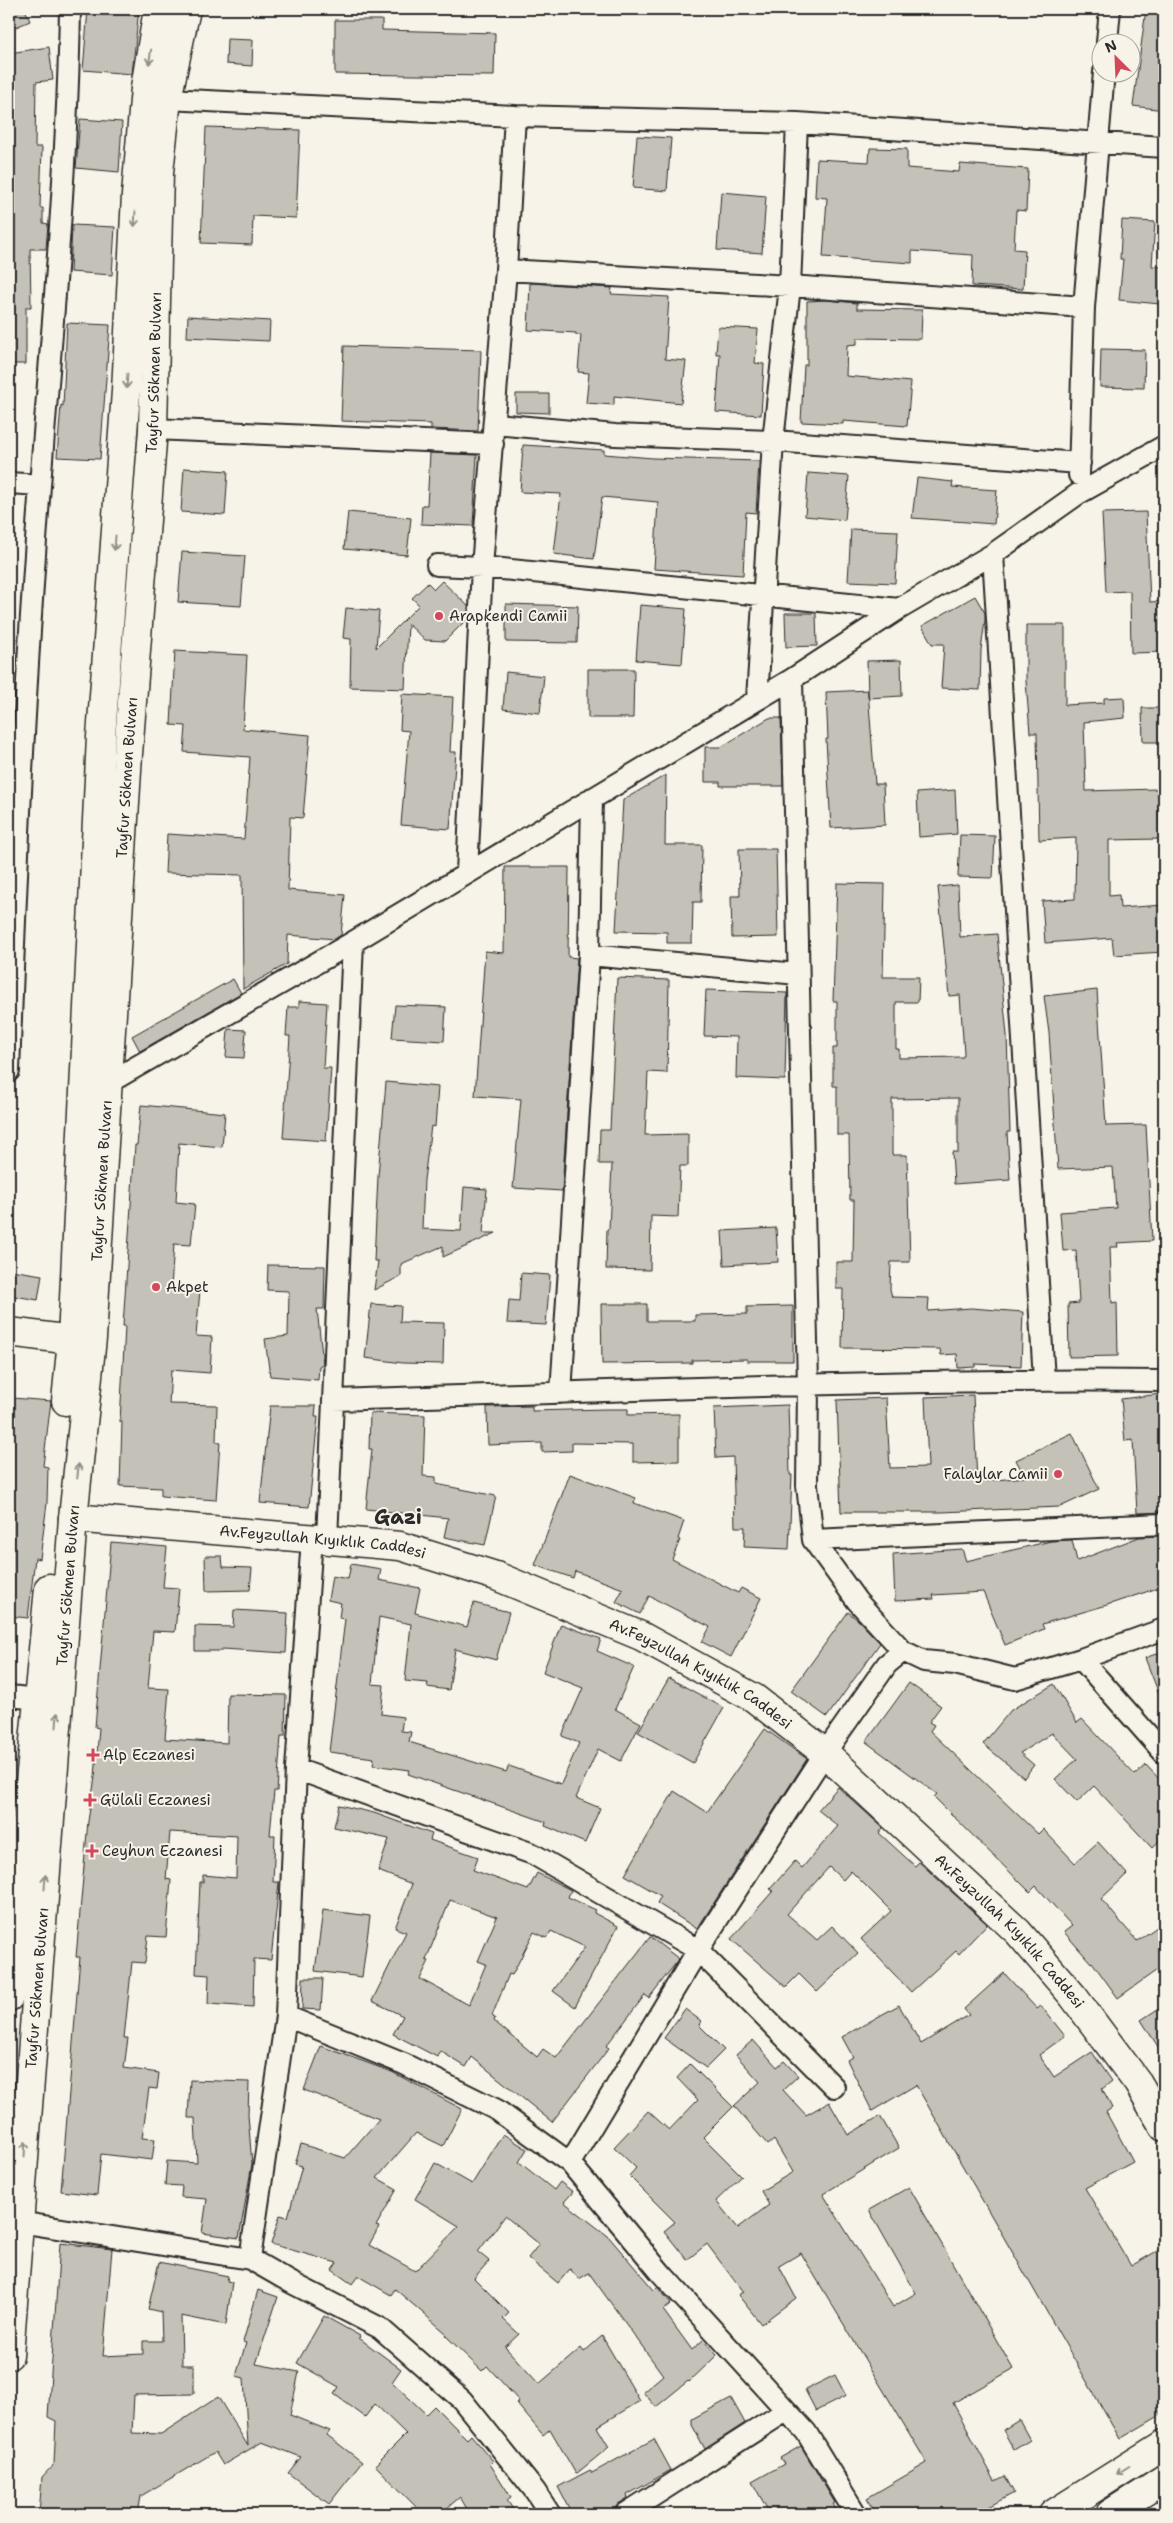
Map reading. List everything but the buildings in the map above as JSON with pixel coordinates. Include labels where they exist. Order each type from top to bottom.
[{"type":"main road","name":"Tayfur Sökmen Bulvarı","points":[[9,2355],[73,1518],[92,1338],[100,747],[125,401],[136,195],[145,88],[158,9]]},
{"type":"main road","name":"Tayfur Sökmen Bulvarı","points":[[9,1997],[128,754],[153,429],[159,172],[168,98],[186,9]]},
{"type":"main road","points":[[9,1332],[72,1340]]},
{"type":"main road","name":"Av.Feyzullah Kıyıklık Caddesi","points":[[73,1518],[320,1539],[409,1549],[496,1576],[641,1636],[754,1698],[825,1753],[1018,1932],[1073,1996],[1138,2083],[1164,2127]]},
{"type":"main road","points":[[1053,2514],[1164,2444]]},
{"type":"main road","points":[[1110,2514],[1164,2478]]},
{"type":"street","points":[[9,1071],[19,822],[40,485],[68,106],[70,9]]},
{"type":"street","points":[[1108,32],[1110,9]]},
{"type":"street","points":[[1078,494],[1084,307],[1103,82]]},
{"type":"street","points":[[168,98],[515,116],[797,123],[1164,147]]},
{"type":"street","points":[[467,872],[482,567],[506,270],[515,116]]},
{"type":"street","points":[[757,699],[773,441],[790,286],[797,123]]},
{"type":"street","points":[[506,270],[790,286],[1084,307]]},
{"type":"street","points":[[494,424],[615,435],[773,441],[1080,464]]},
{"type":"street","points":[[153,429],[493,444]]},
{"type":"street","points":[[96,1084],[353,942],[792,679],[899,609],[993,554],[1078,494],[1164,446]]},
{"type":"street","points":[[9,483],[40,485]]},
{"type":"street","points":[[993,554],[1044,1380]]},
{"type":"street","points":[[437,565],[482,567],[899,609]]},
{"type":"street","points":[[792,679],[808,1385],[807,1485],[813,1540],[857,1600],[903,1651],[924,1661],[955,1664],[1015,1679],[1081,1659],[1164,1630]]},
{"type":"street","points":[[561,1393],[589,955],[592,798]]},
{"type":"street","points":[[250,2259],[286,2016],[296,1769],[334,1400],[353,942]]},
{"type":"street","points":[[589,955],[798,974]]},
{"type":"street","points":[[334,1400],[808,1385],[1044,1380],[1164,1382]]},
{"type":"street","points":[[813,1540],[1164,1524]]},
{"type":"street","points":[[570,2163],[698,1950],[825,1753],[887,1664],[903,1651]]},
{"type":"street","points":[[1081,1659],[1164,1753]]},
{"type":"street","points":[[9,1696],[39,1698]]},
{"type":"street","points":[[296,1769],[533,1854],[698,1950],[834,2087]]},
{"type":"street","points":[[286,2016],[404,2064],[497,2110],[570,2163],[661,2273],[806,2432],[856,2514]]},
{"type":"street","points":[[19,2222],[250,2259],[292,2283],[380,2328],[462,2400],[535,2490],[550,2514]]},
{"type":"street","points":[[625,2514],[786,2411]]},
{"type":"place","name":"Arapkendi Camii","points":[[439,616]]},
{"type":"place","name":"Akpet","points":[[156,1287]]},
{"type":"place","name":"Falaylar Camii","points":[[1058,1474]]},
{"type":"place","name":"Alp Eczanesi","points":[[93,1755]]},
{"type":"place","name":"Gülali Eczanesi","points":[[90,1800]]},
{"type":"place","name":"Ceyhun Eczanesi","points":[[92,1851]]},
{"type":"district","name":"Gazi","points":[[398,1517]]}]
